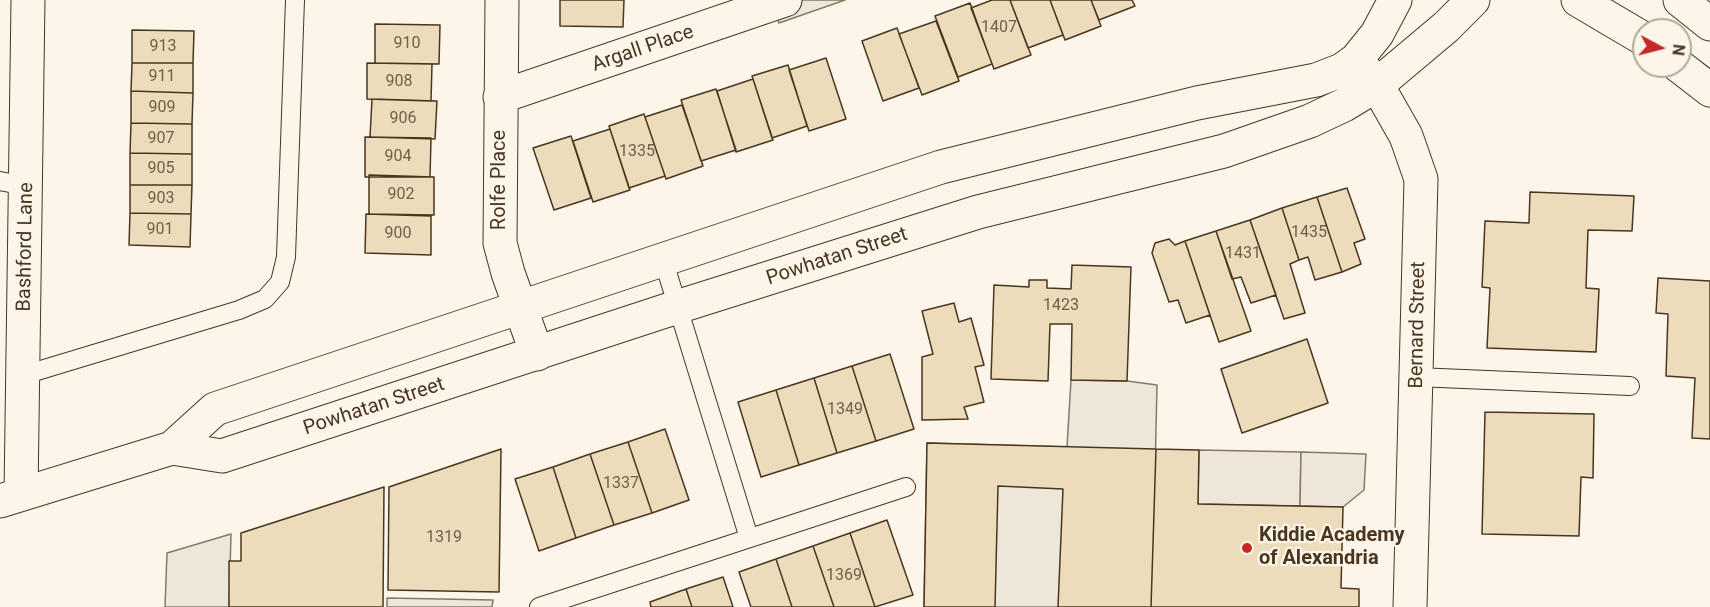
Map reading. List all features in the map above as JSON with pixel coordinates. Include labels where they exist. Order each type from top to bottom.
[{"type":"street","name":"Bashford Lane","points":[[11,497],[13,183],[28,0]]},
{"type":"street","name":"Rolfe Place","points":[[502,0],[500,243],[508,273],[537,354]]},
{"type":"street","name":"Argall Place","points":[[500,97],[786,0]]},
{"type":"street","name":"Powhatan Street","points":[[11,497],[172,448],[215,409],[940,167],[1197,103],[1316,80],[1342,70],[1356,60],[1377,34],[1395,0]]},
{"type":"street","name":"Powhatan Street","points":[[172,448],[222,456],[677,307],[978,212],[1224,151],[1310,120],[1344,105],[1377,85],[1446,27],[1473,0]]},
{"type":"street","points":[[1578,0],[1632,32]]},
{"type":"street","points":[[1680,0],[1710,24]]},
{"type":"street","name":"Bernard Street","points":[[1356,60],[1377,85],[1406,136],[1421,179],[1410,607]]},
{"type":"street","points":[[1692,76],[1710,90]]},
{"type":"lane","points":[[12,378],[240,310],[265,299],[280,282],[286,257],[295,0]]},
{"type":"lane","points":[[663,259],[749,538]]},
{"type":"lane","points":[[1416,377],[1630,386]]},
{"type":"lane","points":[[539,607],[906,487]]},
{"type":"shaded area","points":[[772,0],[845,0],[779,23]]},
{"type":"shaded area","points":[[1071,380],[1127,381],[1157,385],[1152,607],[924,607],[927,443],[1067,447]]},
{"type":"shaded area","points":[[1199,450],[1301,452],[1300,506],[1198,504]]},
{"type":"shaded area","points":[[1301,452],[1366,454],[1364,490],[1343,507],[1300,506]]},
{"type":"shaded area","points":[[231,534],[229,607],[165,607],[167,553]]},
{"type":"shaded area","points":[[387,598],[493,600],[492,607],[387,607]]},
{"type":"building","points":[[560,0],[624,0],[623,27],[560,26]]},
{"type":"building","points":[[992,0],[1010,0],[1031,55],[994,69],[971,8]]},
{"type":"building","points":[[1010,0],[1050,0],[1063,35],[1028,48]]},
{"type":"building","points":[[1050,0],[1091,0],[1101,26],[1065,40]]},
{"type":"building","points":[[1091,0],[1132,0],[1135,6],[1099,20]]},
{"type":"building","points":[[970,3],[992,64],[958,77],[935,16]]},
{"type":"building","points":[[936,21],[959,81],[922,95],[899,34]]},
{"type":"building","points":[[375,24],[440,25],[439,64],[375,63]]},
{"type":"building","points":[[897,28],[919,88],[883,101],[862,41]]},
{"type":"building","points":[[132,30],[194,31],[193,63],[132,63]]},
{"type":"building","points":[[826,58],[846,119],[809,131],[789,70]]},
{"type":"building","points":[[132,63],[193,63],[193,93],[131,91]]},
{"type":"building","points":[[367,63],[432,64],[431,101],[367,99]]},
{"type":"building","points":[[788,65],[807,126],[772,138],[752,76]]},
{"type":"building","points":[[753,79],[773,140],[736,152],[717,91]]},
{"type":"building","points":[[716,89],[736,150],[701,161],[681,100]]},
{"type":"building","points":[[131,91],[193,93],[192,124],[131,123]]},
{"type":"building","points":[[372,99],[437,101],[435,139],[370,137]]},
{"type":"building","points":[[682,105],[703,166],[666,179],[645,117]]},
{"type":"building","points":[[644,114],[665,176],[629,188],[609,126]]},
{"type":"building","points":[[131,123],[192,124],[192,154],[130,153]]},
{"type":"building","points":[[610,129],[630,190],[593,202],[573,141]]},
{"type":"building","points":[[571,136],[591,198],[554,210],[533,148]]},
{"type":"building","points":[[365,137],[431,138],[430,177],[365,177]]},
{"type":"building","points":[[130,153],[192,154],[192,185],[130,185]]},
{"type":"building","points":[[369,175],[434,177],[434,215],[369,214]]},
{"type":"building","points":[[130,185],[192,185],[191,214],[130,213]]},
{"type":"building","points":[[1347,188],[1365,239],[1354,243],[1361,264],[1342,272],[1317,197]]},
{"type":"building","points":[[1530,192],[1634,196],[1632,231],[1588,230],[1586,288],[1599,289],[1596,352],[1487,348],[1490,288],[1482,287],[1485,221],[1529,223]]},
{"type":"building","points":[[1317,197],[1342,272],[1315,280],[1308,257],[1299,260],[1282,208]]},
{"type":"building","points":[[1282,208],[1299,260],[1290,264],[1305,313],[1284,319],[1250,220]]},
{"type":"building","points":[[130,213],[191,214],[190,247],[129,245]]},
{"type":"building","points":[[366,214],[431,216],[431,255],[365,253]]},
{"type":"building","points":[[1250,220],[1276,295],[1251,303],[1241,277],[1232,279],[1216,231]]},
{"type":"building","points":[[1216,231],[1251,331],[1219,342],[1185,241]]},
{"type":"building","points":[[1169,239],[1175,245],[1185,241],[1210,315],[1186,323],[1178,300],[1169,302],[1152,253],[1155,243]]},
{"type":"building","points":[[1072,265],[1131,267],[1127,381],[1071,380],[1072,324],[1050,324],[1048,381],[991,379],[994,285],[1029,287],[1029,280],[1047,280],[1047,288],[1071,289]]},
{"type":"building","points":[[1658,278],[1710,281],[1710,439],[1692,438],[1695,378],[1666,376],[1668,314],[1656,313]]},
{"type":"building","points":[[954,303],[959,322],[971,318],[984,365],[975,367],[984,402],[964,407],[968,419],[922,420],[922,357],[933,354],[922,311]]},
{"type":"building","points":[[1307,339],[1328,403],[1242,433],[1221,369]]},
{"type":"building","points":[[890,354],[914,429],[876,441],[852,366]]},
{"type":"building","points":[[852,366],[876,441],[837,453],[814,378]]},
{"type":"building","points":[[814,378],[837,453],[799,465],[776,390]]},
{"type":"building","points":[[776,390],[799,465],[761,477],[738,402]]},
{"type":"building","points":[[1485,412],[1594,414],[1593,478],[1581,477],[1579,536],[1482,534]]},
{"type":"building","points":[[665,429],[689,500],[652,513],[628,442]]},
{"type":"building","points":[[628,442],[652,513],[614,525],[590,454]]},
{"type":"building","points":[[927,443],[1156,449],[1151,607],[1058,607],[1063,489],[998,486],[995,607],[924,607]]},
{"type":"building","points":[[501,449],[499,592],[388,590],[389,487]]},
{"type":"building","name":"Kiddie Academy of Alexandria","points":[[1156,449],[1199,450],[1198,504],[1343,507],[1341,588],[1359,589],[1359,607],[1151,607]]},
{"type":"building","points":[[590,454],[614,525],[576,538],[553,467]]},
{"type":"building","points":[[553,467],[576,538],[539,551],[515,479]]},
{"type":"building","points":[[384,487],[383,607],[229,607],[229,561],[241,561],[241,533]]},
{"type":"building","points":[[887,520],[913,595],[875,607],[850,533]]},
{"type":"building","points":[[850,533],[875,607],[834,607],[813,546]]},
{"type":"building","points":[[813,546],[834,607],[792,607],[776,559]]},
{"type":"building","points":[[776,559],[792,607],[751,607],[739,572]]},
{"type":"building","points":[[723,577],[733,607],[692,607],[686,589]]},
{"type":"building","points":[[686,589],[692,607],[651,607],[650,602]]},
{"type":"place","name":"Kiddie Academy of Alexandria","points":[[1247,548]]}]
